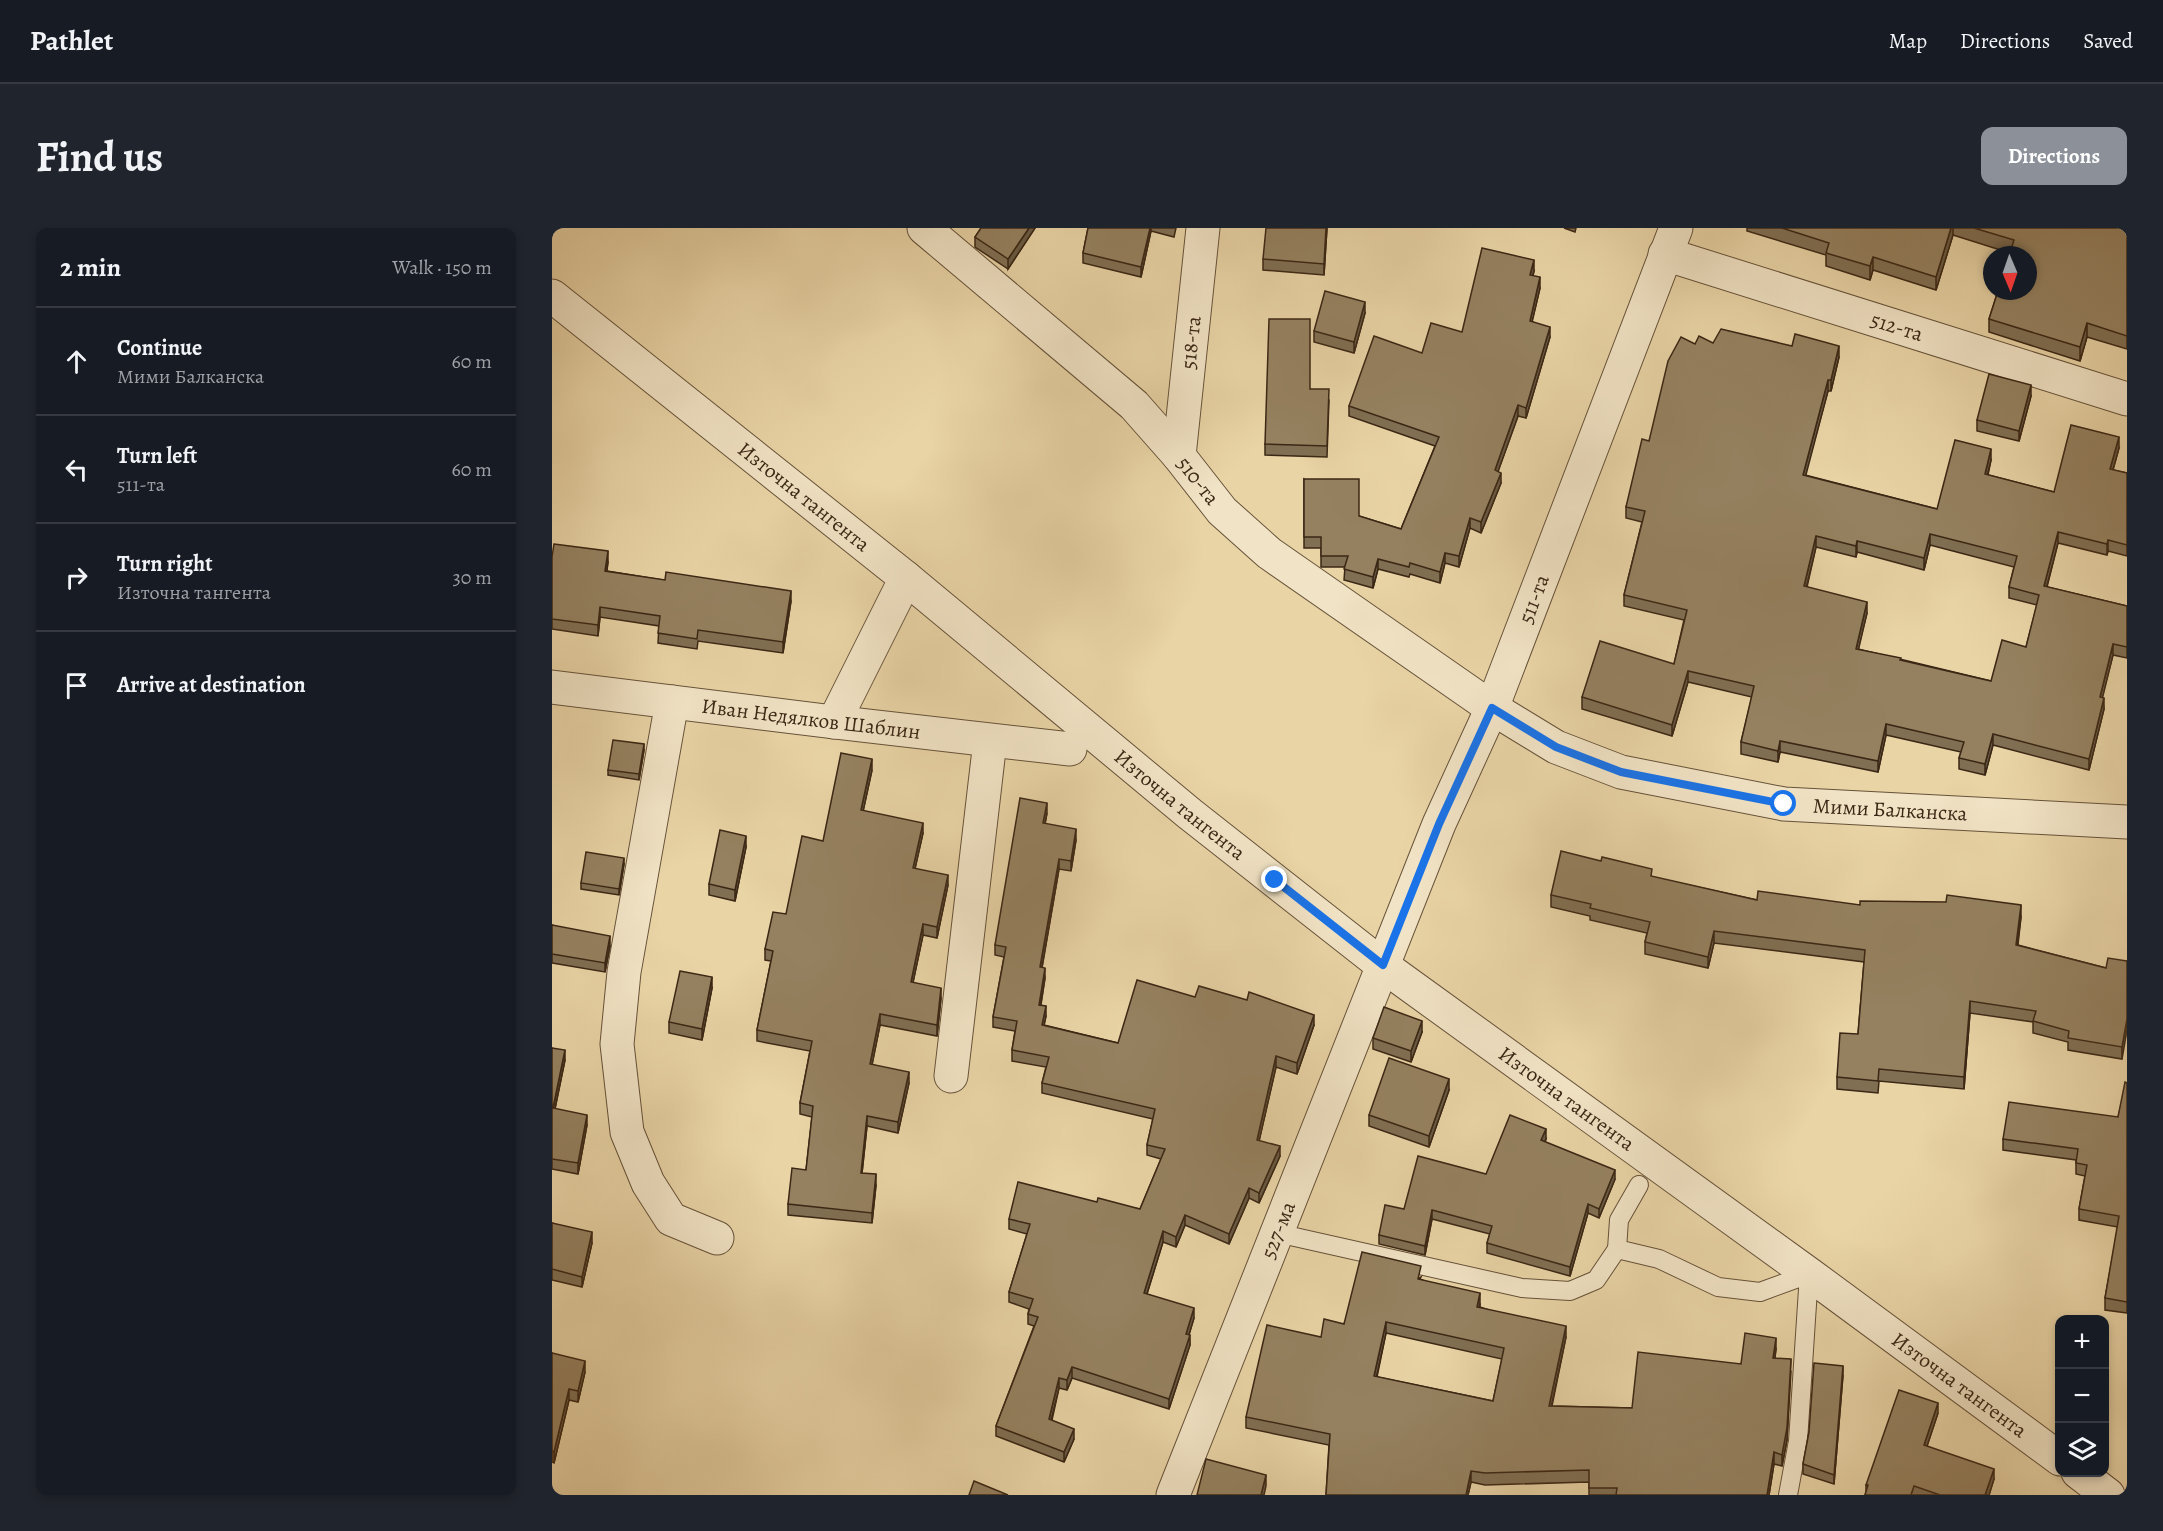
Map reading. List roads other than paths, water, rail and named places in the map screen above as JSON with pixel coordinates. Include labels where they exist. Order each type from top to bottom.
[{"type":"street","name":"510-та","points":[[924,228],[1134,405],[1179,456],[1222,511],[1269,553],[1492,708]]},
{"type":"street","name":"518-та","points":[[1179,456],[1203,228]]},
{"type":"street","name":"512-та","points":[[1671,241],[2127,399]]},
{"type":"street","name":"511-та","points":[[1383,965],[1439,824],[1492,708],[1671,241]]},
{"type":"street","name":"Източна тангента","points":[[552,296],[906,578],[1190,814],[1383,965],[2055,1455]]},
{"type":"street","points":[[834,722],[906,578]]},
{"type":"street","name":"Иван Недялков Шаблин","points":[[552,687],[1070,749]]},
{"type":"street","points":[[672,702],[624,972],[617,1044],[627,1132],[648,1184],[671,1219],[717,1238]]},
{"type":"street","name":"Мими Балканска","points":[[1492,708],[1556,747],[1621,772],[1784,804],[2127,822]]},
{"type":"street","points":[[951,1076],[990,741]]},
{"type":"street","name":"527-ма","points":[[1173,1495],[1383,965]]},
{"type":"street","points":[[2083,1477],[2108,1495]]},
{"type":"lane","points":[[1277,1233],[1522,1288],[1570,1291],[1596,1280],[1617,1249],[1619,1220],[1639,1185]]},
{"type":"lane","points":[[1617,1249],[1659,1259],[1718,1287],[1760,1292],[1809,1274],[1798,1441],[1788,1495]]}]
